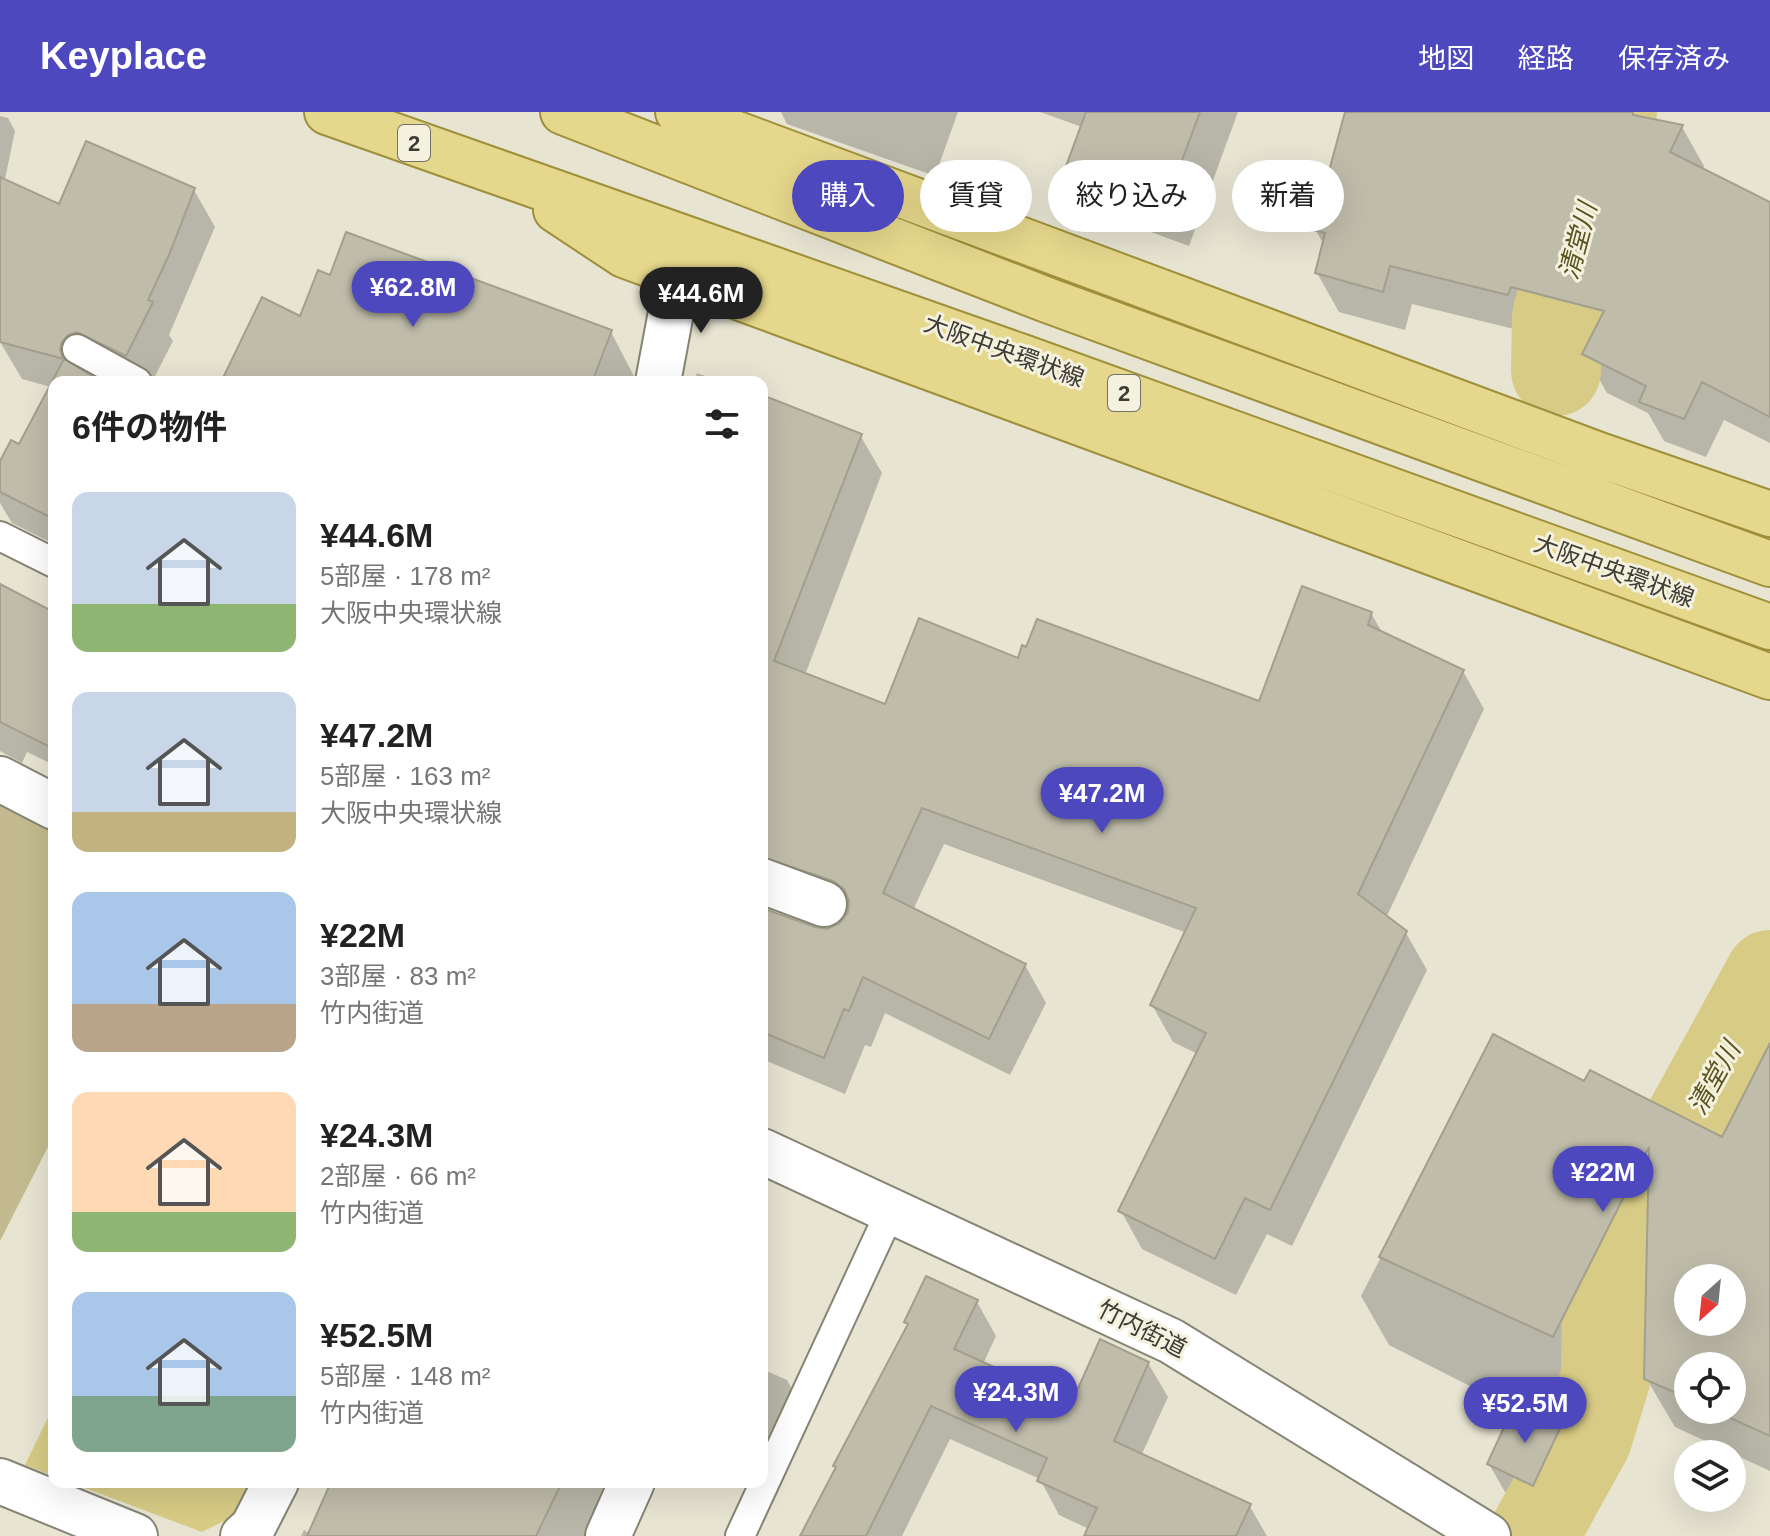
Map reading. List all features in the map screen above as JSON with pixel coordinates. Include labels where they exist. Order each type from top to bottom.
[{"type":"main road","name":"大阪中央環状線","points":[[327,112],[1025,358],[1758,623]]},
{"type":"main road","points":[[563,112],[1047,300],[1769,564]]},
{"type":"main road","points":[[678,112],[1602,456],[1770,514]]},
{"type":"main road","points":[[500,173],[624,255],[1770,677]]},
{"type":"street","points":[[659,376],[678,275]]},
{"type":"street","points":[[0,779],[48,804]]},
{"type":"street","points":[[768,883],[824,904]]},
{"type":"street","name":"竹内街道","points":[[768,1166],[891,1210],[1171,1341],[1488,1536]]},
{"type":"street","points":[[10,1486],[70,1536]]},
{"type":"street","points":[[10,1486],[135,1536]]},
{"type":"street","points":[[243,1536],[253,1527],[273,1488]]},
{"type":"street","points":[[608,1536],[629,1488]]},
{"type":"lane","points":[[77,349],[126,376]]},
{"type":"lane","points":[[0,536],[48,560]]},
{"type":"lane","points":[[768,1476],[891,1210]]},
{"type":"lane","points":[[740,1536],[762,1488]]},
{"type":"shaded area","points":[[0,805],[48,830],[48,1147],[0,1241]]},
{"type":"shaded area","points":[[48,1417],[48,1474],[25,1465]]},
{"type":"shaded area","points":[[85,1488],[254,1488],[242,1512],[202,1532]]},
{"type":"building","points":[[1086,112],[1200,112],[1182,160],[1068,160]]},
{"type":"building","points":[[1345,112],[1633,112],[1633,115],[1683,125],[1670,152],[1770,202],[1770,417],[1702,382],[1684,419],[1639,402],[1646,386],[1582,354],[1604,311],[1511,287],[1508,295],[1390,266],[1383,292],[1315,273],[1325,233],[1321,232],[1344,232],[1344,160],[1332,160]]},
{"type":"building","points":[[86,141],[195,188],[148,300],[153,302],[126,356],[77,332],[68,335],[62,342],[60,350],[63,358],[92,376],[55,376],[64,359],[0,342],[0,177],[59,204]]},
{"type":"building","points":[[346,232],[612,330],[594,376],[224,376],[262,297],[300,316],[318,270],[330,275]]},
{"type":"building","points":[[48,389],[48,516],[0,492],[0,461],[11,440],[19,444]]},
{"type":"building","points":[[768,397],[862,434],[774,661],[885,704],[919,618],[1018,658],[1037,619],[1259,701],[1302,586],[1372,612],[1368,625],[1464,670],[1358,894],[1407,931],[1270,1210],[1245,1198],[1215,1259],[1118,1211],[1206,1033],[1150,1005],[1196,908],[922,808],[883,893],[1026,964],[989,1039],[863,977],[849,1011],[844,1009],[824,1058],[768,1035],[768,910],[827,929],[840,923],[848,912],[849,901],[844,889],[833,881],[768,859]]},
{"type":"building","points":[[0,584],[48,609],[48,746],[0,722]]},
{"type":"building","points":[[1493,1034],[1584,1081],[1590,1070],[1722,1137],[1770,1043],[1770,1436],[1744,1424],[1746,1352],[1674,1352],[1674,1392],[1644,1379],[1649,1147],[1553,1337],[1379,1257]]},
{"type":"building","points":[[926,1276],[978,1300],[954,1349],[1072,1402],[1100,1339],[1149,1362],[1114,1441],[1251,1504],[1236,1536],[1084,1536],[1097,1508],[1037,1481],[1047,1458],[931,1406],[866,1536],[800,1536],[908,1324],[904,1322]]},
{"type":"building","points":[[1512,1410],[1533,1410],[1562,1424],[1533,1486],[1487,1464]]},
{"type":"building","points":[[328,1488],[559,1488],[536,1536],[307,1536]]},
{"type":"waterway","name":"清堂川","points":[[1556,371],[1557,317],[1612,112]]},
{"type":"waterway","name":"清堂川","points":[[1533,1536],[1587,1438],[1606,1376],[1607,1291],[1685,1130],[1770,975]]}]
